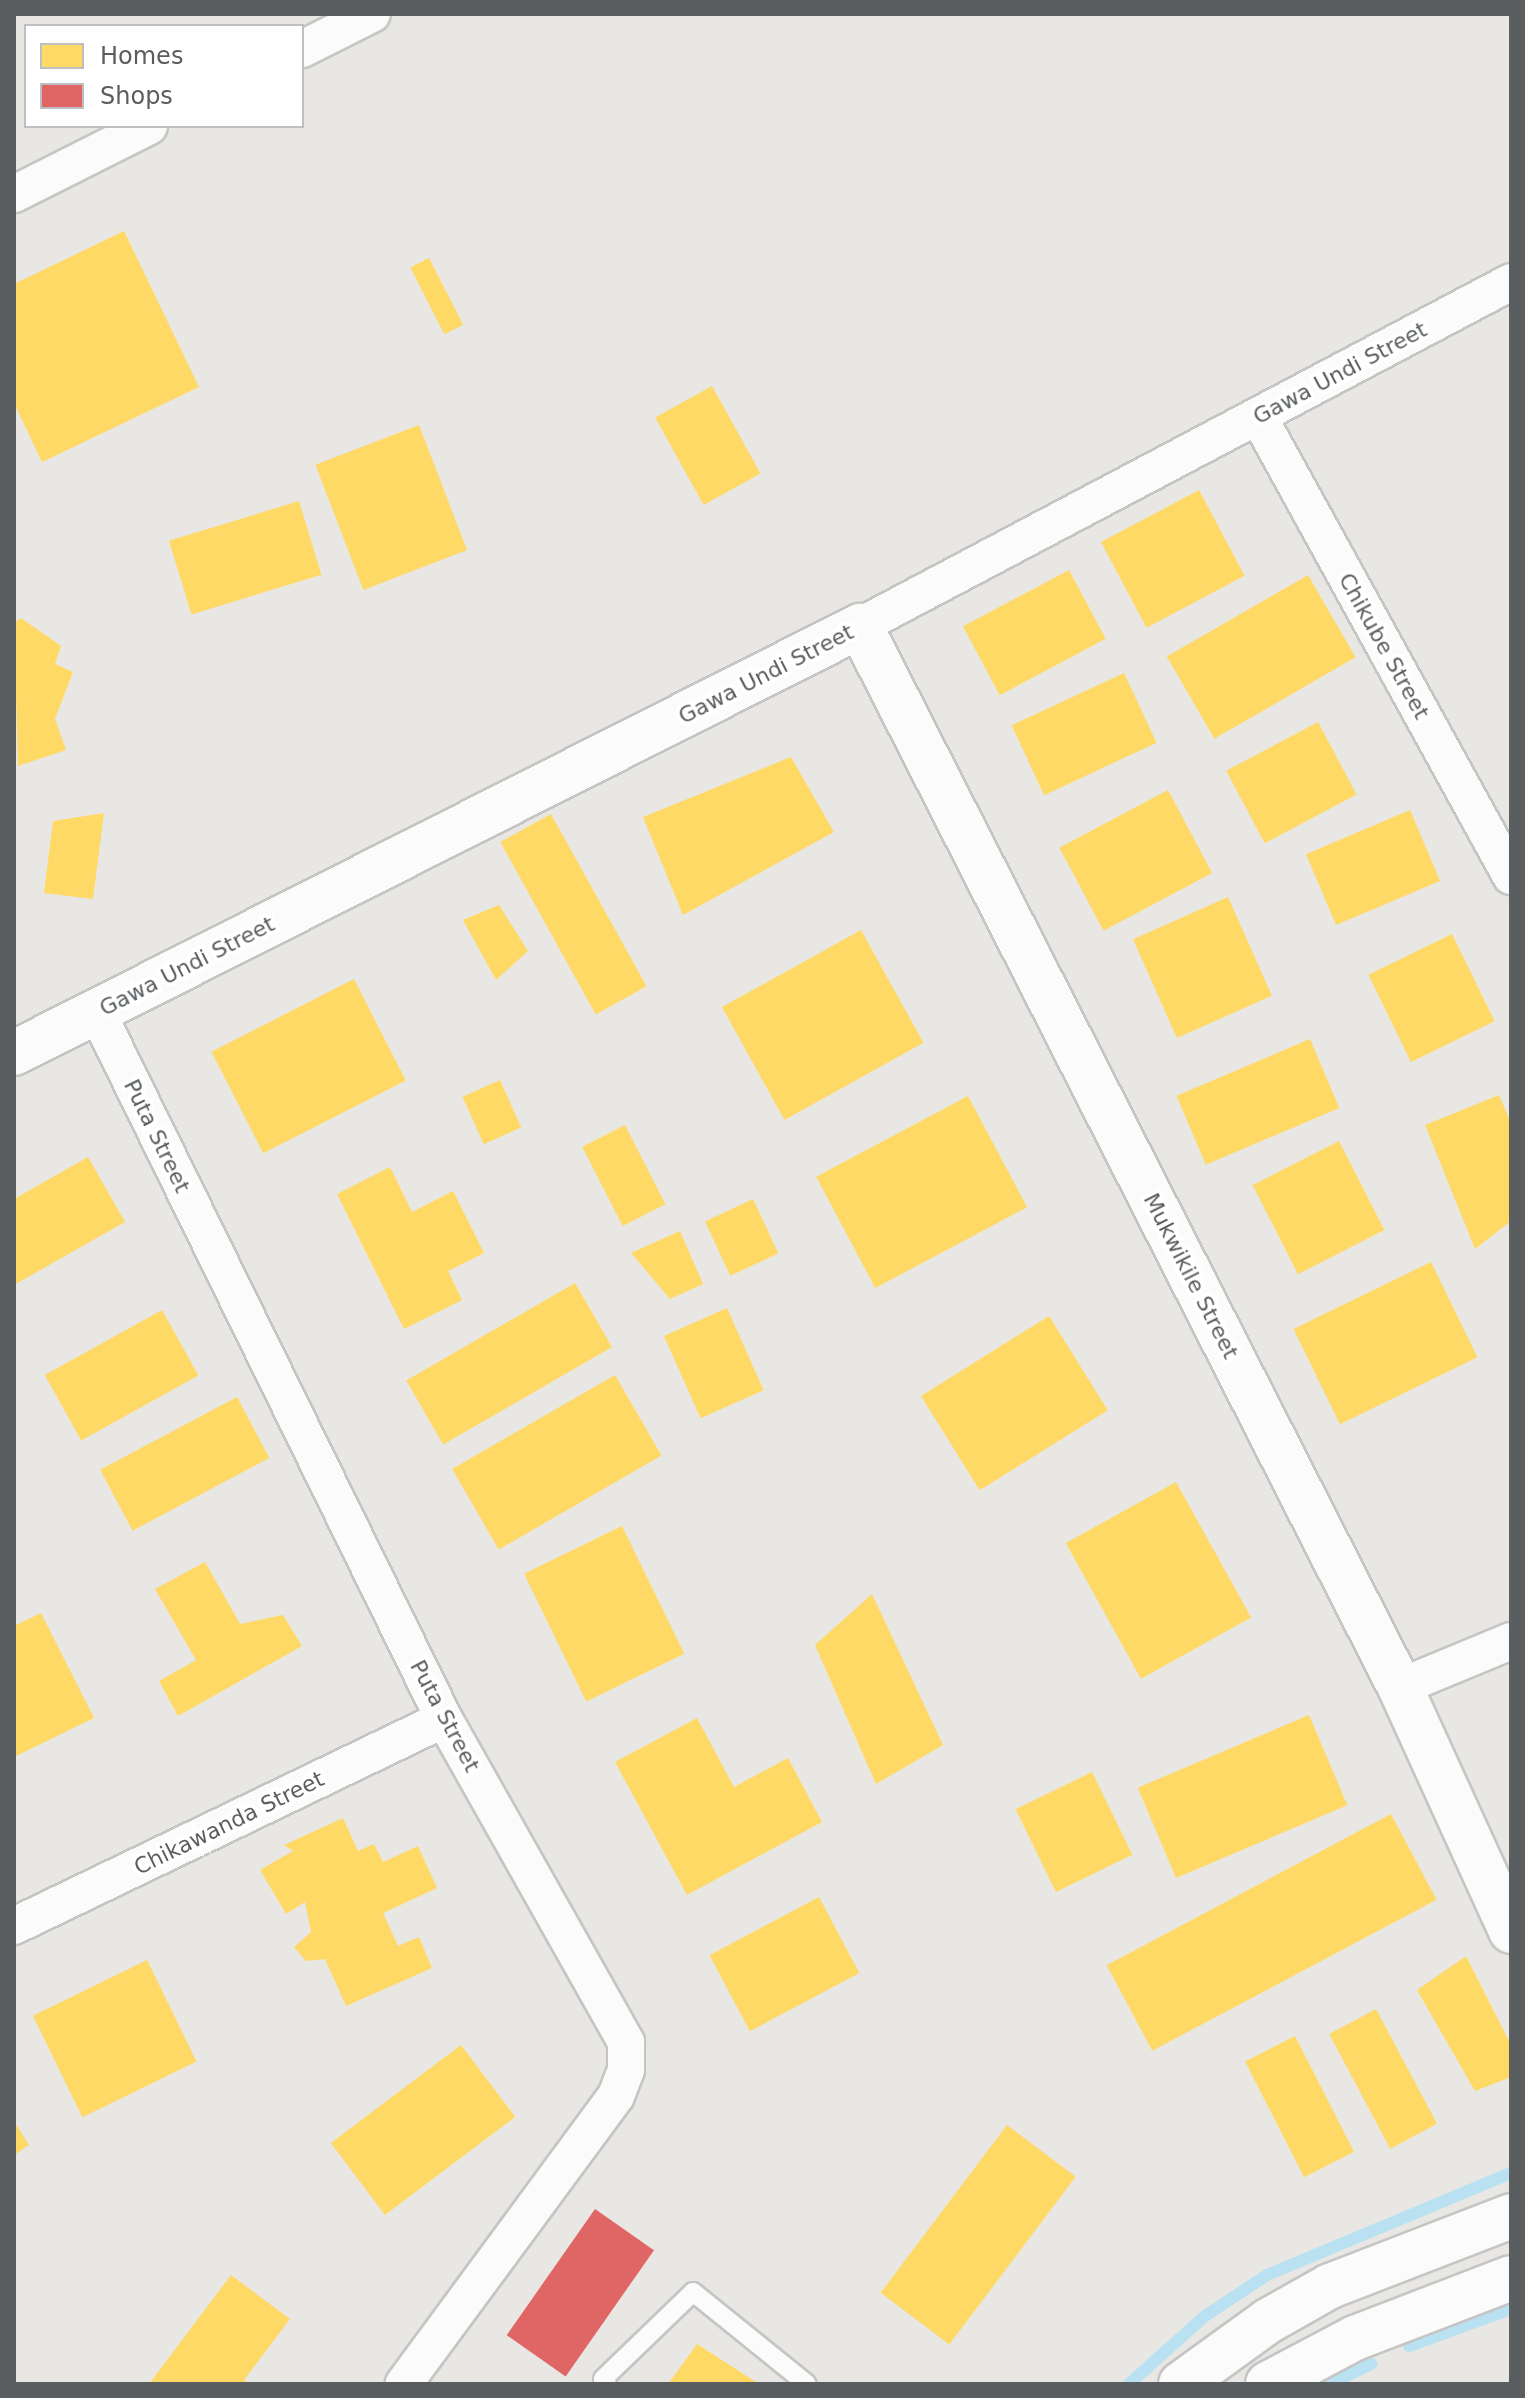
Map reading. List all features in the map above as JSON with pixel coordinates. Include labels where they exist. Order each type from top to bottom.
[{"type":"street","points":[[304,48],[372,14]]},
{"type":"street","points":[[14,194],[145,128]]},
{"type":"street","name":"Gawa Undi Street","points":[[14,1053],[860,626],[1511,282]]},
{"type":"street","name":"Chikube Street","points":[[1258,416],[1511,876]]},
{"type":"street","name":"Mukwikile Street","points":[[860,626],[1400,1687],[1511,1931]]},
{"type":"street","name":"Puta Street","points":[[97,1012],[444,1719],[626,2042],[626,2070],[616,2096],[404,2384]]},
{"type":"street","points":[[1400,1687],[1511,1641]]},
{"type":"street","name":"Chikawanda Street","points":[[14,1926],[444,1719]]},
{"type":"street","points":[[1181,2384],[1268,2321],[1330,2286],[1511,2216]]},
{"type":"street","points":[[1268,2384],[1355,2338],[1511,2278]]},
{"type":"lane","points":[[607,2384],[603,2379],[693,2292],[807,2384]]},
{"type":"building: Homes","points":[[124,231],[199,387],[42,462],[14,403],[14,284]]},
{"type":"building: Homes","points":[[429,258],[463,325],[444,334],[410,268]]},
{"type":"building: Homes","points":[[712,386],[760,473],[704,505],[655,418]]},
{"type":"building: Homes","points":[[419,425],[467,550],[363,590],[315,465]]},
{"type":"building: Homes","points":[[1199,490],[1245,576],[1147,628],[1101,542]]},
{"type":"building: Homes","points":[[299,501],[322,575],[191,614],[169,541]]},
{"type":"building: Homes","points":[[1069,570],[1106,639],[1000,695],[963,626]]},
{"type":"building: Homes","points":[[1308,575],[1356,657],[1214,739],[1167,656]]},
{"type":"building: Homes","points":[[21,618],[61,646],[55,664],[73,672],[55,719],[66,750],[18,766],[14,623]]},
{"type":"building: Homes","points":[[1124,673],[1157,743],[1044,795],[1012,725]]},
{"type":"building: Homes","points":[[1318,722],[1356,794],[1265,843],[1226,771]]},
{"type":"building: Homes","points":[[791,757],[834,832],[683,915],[643,817]]},
{"type":"building: Homes","points":[[1168,790],[1212,873],[1104,931],[1059,848]]},
{"type":"building: Homes","points":[[1410,810],[1440,881],[1336,925],[1306,854]]},
{"type":"building: Homes","points":[[104,813],[93,899],[44,893],[53,821]]},
{"type":"building: Homes","points":[[551,814],[647,986],[596,1014],[500,842]]},
{"type":"building: Homes","points":[[1228,897],[1272,996],[1177,1038],[1133,939]]},
{"type":"building: Homes","points":[[499,905],[528,951],[496,980],[463,920]]},
{"type":"building: Homes","points":[[861,930],[924,1043],[784,1120],[722,1007]]},
{"type":"building: Homes","points":[[1452,934],[1495,1021],[1411,1062],[1368,975]]},
{"type":"building: Homes","points":[[354,979],[406,1081],[263,1153],[211,1052]]},
{"type":"building: Homes","points":[[1310,1039],[1339,1108],[1206,1165],[1177,1096]]},
{"type":"building: Homes","points":[[500,1080],[521,1128],[484,1144],[463,1097]]},
{"type":"building: Homes","points":[[1499,1095],[1511,1123],[1511,1221],[1475,1249],[1425,1125]]},
{"type":"building: Homes","points":[[968,1096],[1027,1207],[875,1288],[816,1177]]},
{"type":"building: Homes","points":[[625,1125],[665,1204],[623,1226],[582,1147]]},
{"type":"building: Homes","points":[[1339,1141],[1384,1230],[1298,1274],[1253,1185]]},
{"type":"building: Homes","points":[[88,1157],[125,1222],[14,1285],[14,1199]]},
{"type":"building: Homes","points":[[390,1167],[412,1212],[453,1191],[484,1253],[448,1271],[462,1300],[404,1329],[337,1194]]},
{"type":"building: Homes","points":[[753,1199],[778,1253],[730,1276],[705,1221]]},
{"type":"building: Homes","points":[[680,1231],[703,1284],[670,1299],[631,1253]]},
{"type":"building: Homes","points":[[1431,1262],[1477,1357],[1340,1424],[1293,1329]]},
{"type":"building: Homes","points":[[575,1283],[612,1347],[443,1445],[406,1380]]},
{"type":"building: Homes","points":[[727,1308],[764,1390],[701,1418],[664,1336]]},
{"type":"building: Homes","points":[[162,1310],[198,1376],[81,1441],[45,1375]]},
{"type":"building: Homes","points":[[1049,1316],[1108,1410],[980,1490],[921,1396]]},
{"type":"building: Homes","points":[[615,1375],[662,1456],[499,1550],[452,1469]]},
{"type":"building: Homes","points":[[237,1397],[269,1458],[133,1531],[100,1470]]},
{"type":"building: Homes","points":[[1176,1482],[1251,1618],[1141,1679],[1066,1543]]},
{"type":"building: Homes","points":[[622,1526],[684,1654],[586,1701],[524,1574]]},
{"type":"building: Homes","points":[[205,1562],[240,1624],[283,1615],[302,1646],[178,1716],[159,1681],[196,1660],[155,1589]]},
{"type":"building: Homes","points":[[872,1594],[943,1745],[876,1784],[815,1645]]},
{"type":"building: Homes","points":[[41,1613],[94,1718],[14,1757],[14,1626]]},
{"type":"building: Homes","points":[[1309,1715],[1347,1805],[1176,1878],[1138,1788]]},
{"type":"building: Homes","points":[[697,1718],[734,1787],[788,1758],[822,1822],[687,1895],[615,1762]]},
{"type":"building: Homes","points":[[1092,1772],[1132,1855],[1056,1892],[1016,1809]]},
{"type":"building: Homes","points":[[1391,1814],[1437,1900],[1152,2051],[1107,1965]]},
{"type":"building: Homes","points":[[343,1818],[358,1851],[374,1844],[383,1862],[418,1846],[437,1888],[383,1913],[398,1946],[419,1937],[432,1968],[346,2006],[325,1959],[306,1961],[294,1947],[311,1932],[305,1902],[286,1914],[260,1870],[293,1851],[284,1845]]},
{"type":"building: Homes","points":[[819,1897],[859,1973],[750,2031],[710,1955]]},
{"type":"building: Homes","points":[[1466,1956],[1511,2045],[1511,2077],[1475,2091],[1417,1990]]},
{"type":"building: Homes","points":[[147,1960],[197,2062],[82,2117],[33,2016]]},
{"type":"building: Homes","points":[[1376,2009],[1437,2124],[1390,2149],[1329,2034]]},
{"type":"building: Homes","points":[[1295,2036],[1354,2152],[1304,2177],[1245,2061]]},
{"type":"building: Homes","points":[[461,2045],[515,2117],[385,2215],[331,2143]]},
{"type":"building: Homes","points":[[14,2121],[29,2145],[14,2155]]},
{"type":"building: Homes","points":[[1007,2125],[1076,2177],[949,2344],[881,2293]]},
{"type":"building: Homes","points":[[231,2275],[290,2319],[244,2380],[250,2384],[149,2384]]},
{"type":"building: Homes","points":[[697,2344],[759,2384],[668,2384]]},
{"type":"building: Shops","points":[[595,2209],[654,2250],[566,2376],[507,2335]]},
{"type":"waterway","points":[[1129,2384],[1205,2316],[1267,2275],[1511,2173]]},
{"type":"waterway","points":[[1409,2346],[1511,2309]]},
{"type":"waterway","points":[[1331,2384],[1371,2364]]}]
